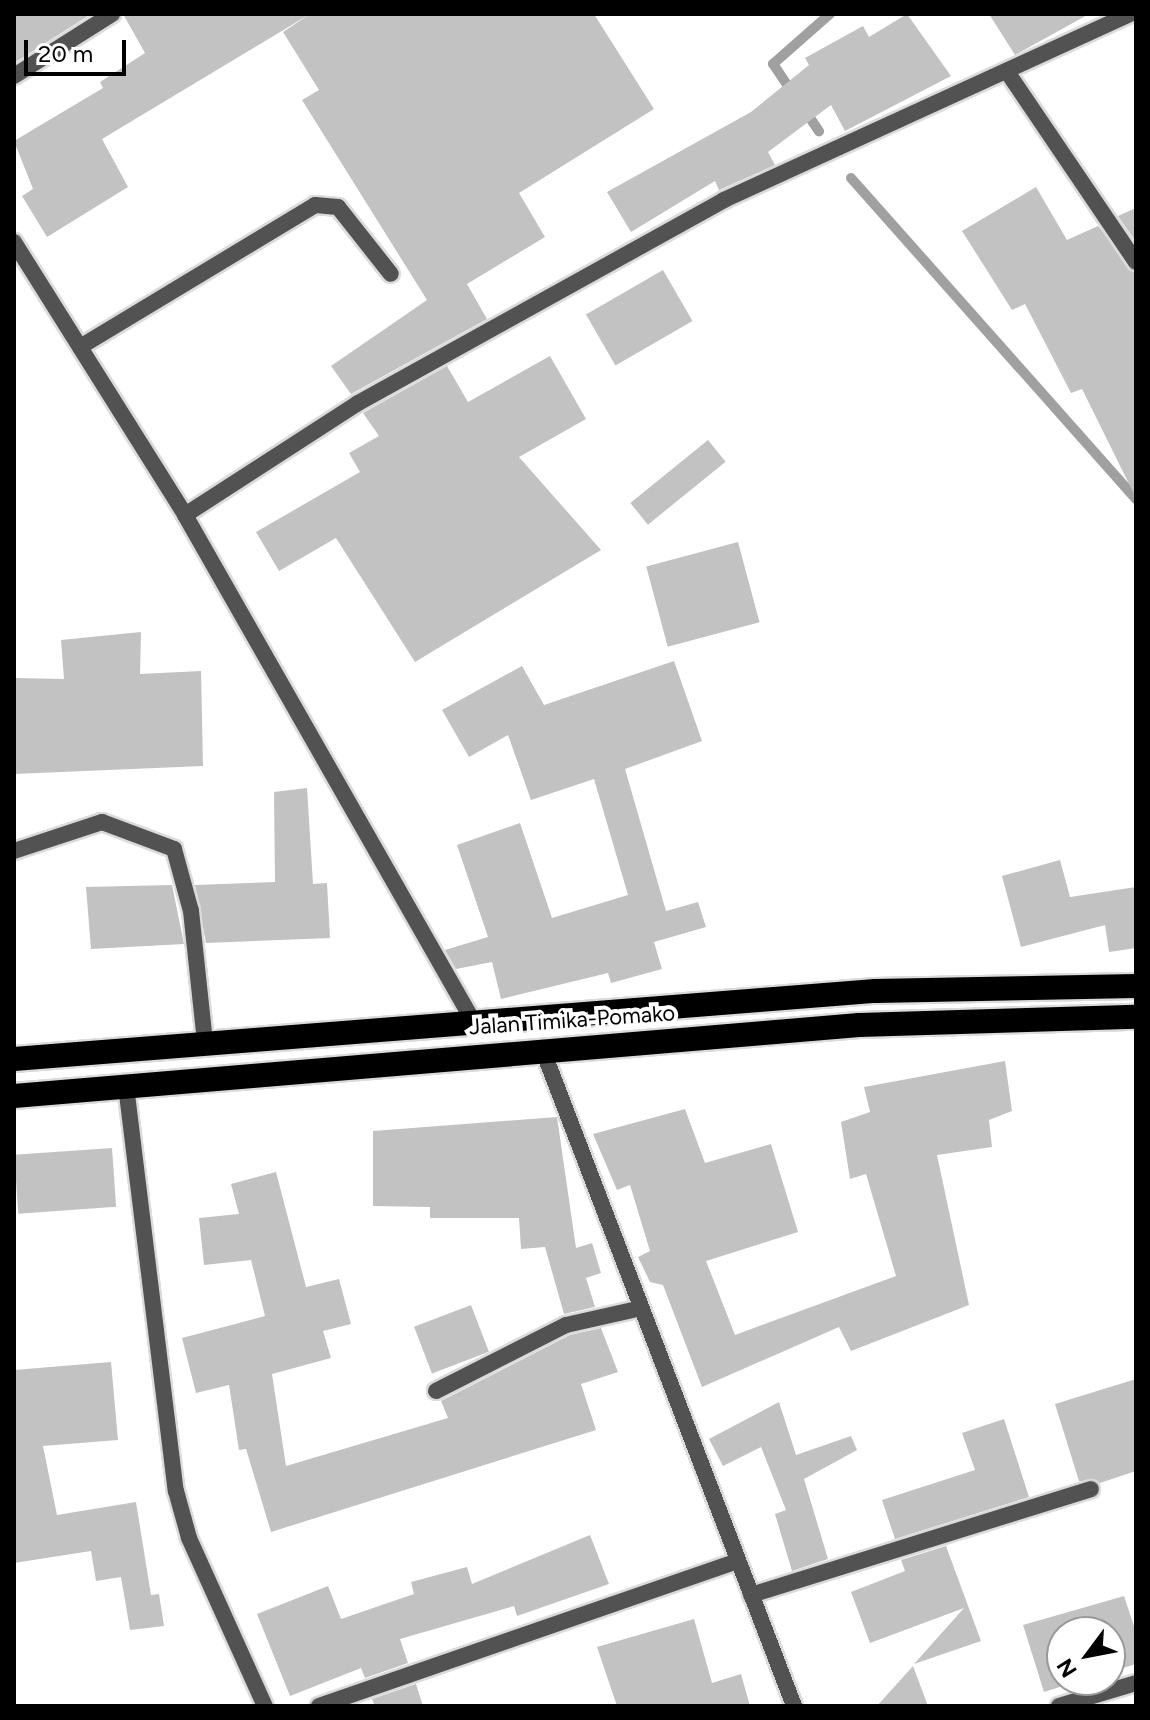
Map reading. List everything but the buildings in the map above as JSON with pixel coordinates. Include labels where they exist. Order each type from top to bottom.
[{"type":"highway","name":"Jalan Timika-Pomako","points":[[14,1059],[205,1041],[875,991],[1136,986]]},
{"type":"highway","name":"Jalan Timika-Pomako","points":[[14,1096],[542,1048],[874,1024],[1136,1017]]},
{"type":"street","points":[[14,76],[112,14]]},
{"type":"street","points":[[185,515],[358,403],[724,200],[1008,73],[1131,14]]},
{"type":"street","points":[[1008,73],[1136,262]]},
{"type":"street","points":[[80,347],[315,205],[338,207],[391,274]]},
{"type":"street","points":[[14,242],[185,515],[473,1021]]},
{"type":"street","points":[[14,851],[102,822],[174,849],[191,911],[205,1041]]},
{"type":"street","points":[[542,1048],[637,1309],[794,1706]]},
{"type":"street","points":[[126,1086],[176,1491],[189,1538],[265,1706]]},
{"type":"street","points":[[436,1391],[566,1325],[637,1309]]},
{"type":"street","points":[[751,1595],[1091,1489]]},
{"type":"street","points":[[319,1706],[737,1561]]},
{"type":"street","points":[[1059,1706],[1136,1683]]},
{"type":"waterway","points":[[792,92],[773,64],[830,14]]},
{"type":"waterway","points":[[804,109],[819,131]]},
{"type":"waterway","points":[[851,178],[1136,499]]}]
